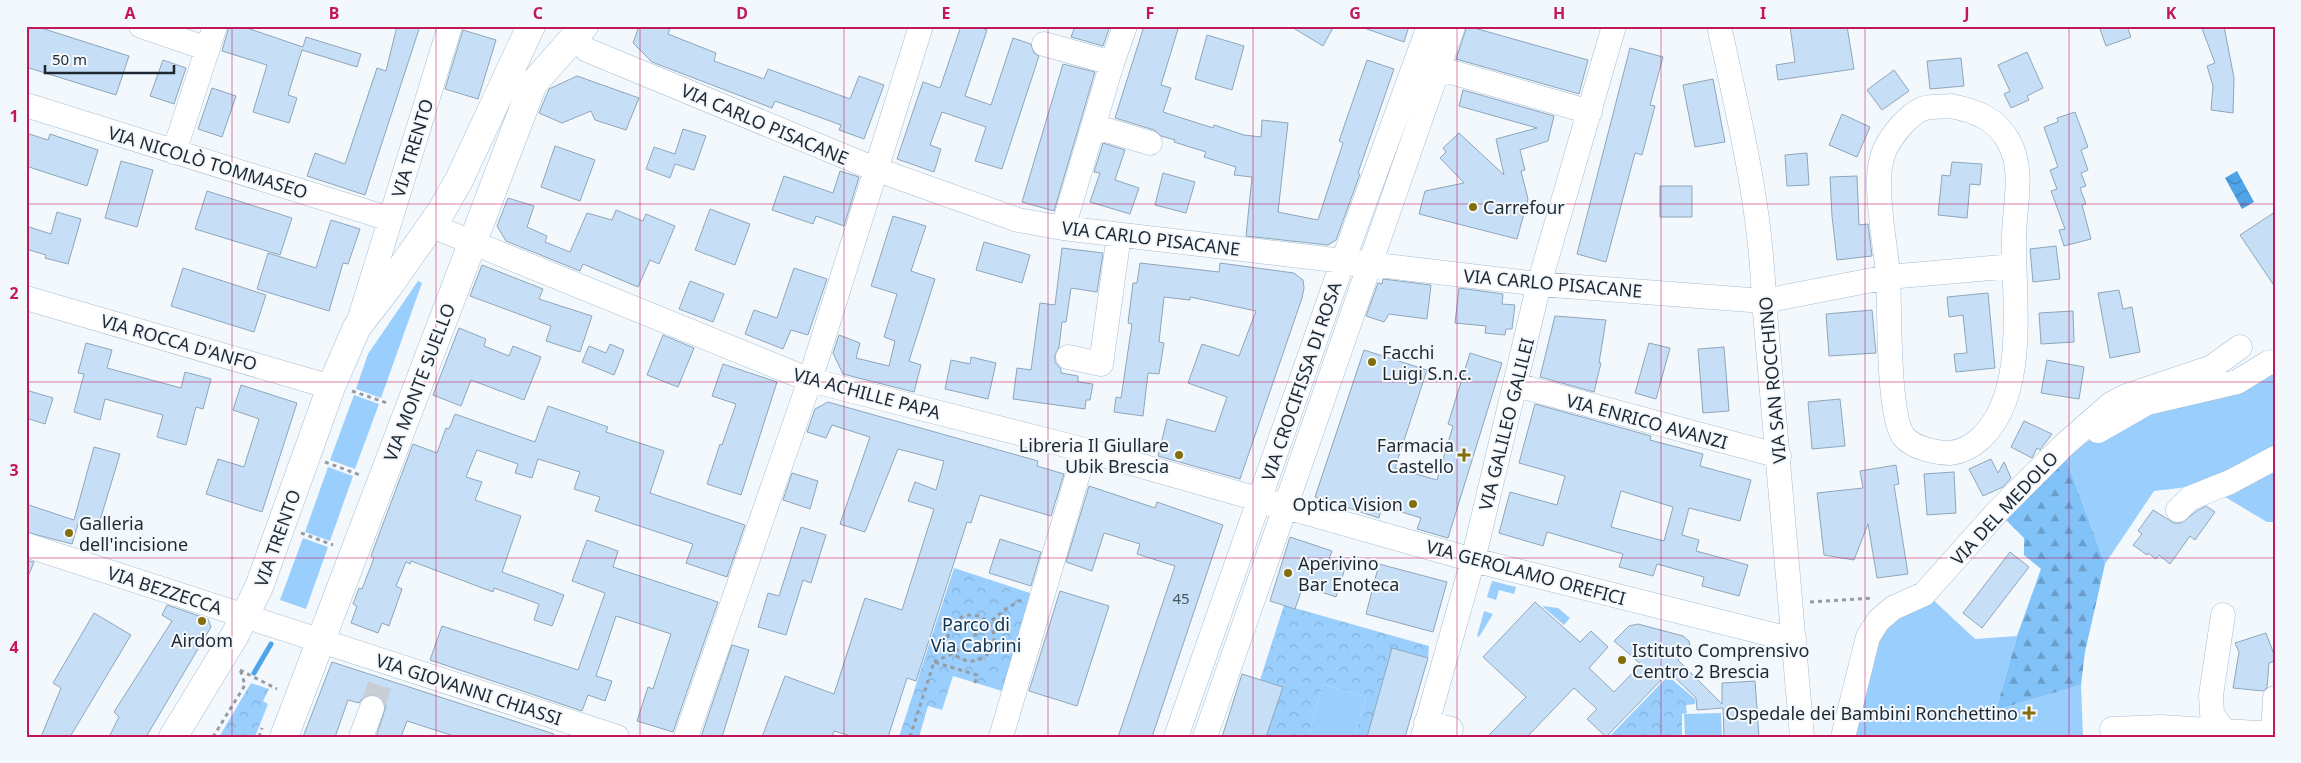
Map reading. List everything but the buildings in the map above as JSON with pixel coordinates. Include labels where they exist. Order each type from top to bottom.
[{"type":"main road","points":[[432,226],[459,180],[529,27],[537,34],[534,84]]},
{"type":"main road","name":"VIA MONTE SUELLO","points":[[284,737],[534,84],[575,30]]},
{"type":"main road","name":"VIA TRENTO","points":[[173,737],[246,616],[339,388],[357,327],[432,226]]},
{"type":"street","points":[[141,26],[208,49]]},
{"type":"street","points":[[174,152],[215,26]]},
{"type":"street","name":"VIA TRENTO","points":[[357,327],[450,26]]},
{"type":"street","points":[[686,737],[810,380],[921,26]]},
{"type":"street","points":[[1063,228],[1112,63],[1125,26]]},
{"type":"street","name":"VIA CROCIFISSA DI ROSA","points":[[1176,737],[1343,261],[1399,113],[1426,65],[1429,26]]},
{"type":"street","points":[[1205,737],[1370,263],[1426,65],[1453,26]]},
{"type":"street","name":"VIA GALILEO GALILEI","points":[[1424,730],[1473,560],[1571,155],[1590,112],[1614,26]]},
{"type":"street","name":"VIA SAN ROCCHINO","points":[[1719,26],[1751,173],[1762,258],[1764,301],[1802,737]]},
{"type":"street","points":[[1728,67],[1737,64],[1740,56],[1732,26]]},
{"type":"street","name":"VIA CARLO PISACANE","points":[[575,30],[587,50],[875,169],[1018,220],[1063,228],[1343,261],[1370,263],[1433,262],[1539,284],[1764,301],[1888,277]]},
{"type":"street","points":[[1044,44],[1112,63]]},
{"type":"street","points":[[1426,65],[1590,112]]},
{"type":"street","name":"VIA NICOLÒ TOMMASEO","points":[[26,105],[390,219]]},
{"type":"street","points":[[1951,106],[1974,110],[1993,122],[2009,142],[2016,164],[2018,197],[2014,235],[2014,266],[2016,318],[2012,375],[2003,407],[1991,429],[1973,446],[1952,453],[1929,452],[1904,438],[1897,422],[1893,401],[1888,277],[1878,176],[1885,149],[1903,124],[1923,108],[1951,106]]},
{"type":"street","points":[[1093,126],[1150,143]]},
{"type":"street","name":"VIA ACHILLE PAPA","points":[[432,226],[810,380],[1085,450],[1260,498]]},
{"type":"street","points":[[1068,357],[1101,364],[1119,235]]},
{"type":"street","points":[[1888,277],[2014,266]]},
{"type":"street","name":"VIA ROCCA D'ANFO","points":[[26,298],[339,388]]},
{"type":"street","name":"VIA DEL MEDOLO","points":[[1844,737],[1868,637],[1878,621],[1893,608],[1924,594],[1998,511],[2063,446],[2111,404],[2126,396],[2212,367],[2240,347]]},
{"type":"street","points":[[2090,422],[2098,431],[2147,403],[2237,382],[2268,363],[2275,362]]},
{"type":"street","name":"VIA ENRICO AVANZI","points":[[1516,386],[1779,456]]},
{"type":"street","points":[[993,735],[1044,589],[1085,450]]},
{"type":"street","points":[[2178,510],[2190,498],[2230,482],[2275,458]]},
{"type":"street","name":"VIA GEROLAMO OREFICI","points":[[1260,498],[1473,560],[1794,640]]},
{"type":"street","name":"VIA BEZZECCA","points":[[26,545],[320,641]]},
{"type":"street","points":[[2223,615],[2210,695],[2212,714],[2224,731]]},
{"type":"street","name":"VIA GIOVANNI CHIASSI","points":[[320,641],[385,671],[617,737]]},
{"type":"street","points":[[2112,729],[2161,727],[2274,734],[2275,698]]},
{"type":"street","points":[[361,737],[372,708]]},
{"type":"street","points":[[1424,730],[1450,729]]},
{"type":"path","points":[[339,388],[387,403]]},
{"type":"path","points":[[320,460],[360,475]]},
{"type":"path","points":[[296,532],[333,545]]},
{"type":"path","points":[[910,737],[934,662],[954,653],[1004,610],[1044,589]]},
{"type":"path","points":[[1790,604],[1876,598]]},
{"type":"path","points":[[968,616],[975,616],[989,623],[994,638],[989,653],[976,660],[968,661],[954,653],[948,640],[949,633],[956,621],[968,616]]},
{"type":"path","points":[[213,737],[244,685],[240,670],[244,661]]},
{"type":"path","points":[[934,662],[977,675],[974,686]]},
{"type":"path","points":[[240,670],[278,689]]},
{"type":"green space","points":[[418,281],[422,283],[381,398],[356,389],[368,354]]},
{"type":"green space","points":[[2275,366],[2275,522],[2267,522],[2205,485],[2154,491],[2105,564],[2065,456],[2098,435]]},
{"type":"green space","points":[[354,395],[379,404],[355,469],[330,460]]},
{"type":"green space","points":[[2065,456],[2105,564],[2085,652],[2081,685],[1996,710],[2017,636],[2041,569],[2024,555],[2024,538],[2000,514]]},
{"type":"green space","points":[[328,467],[353,476],[330,541],[305,532]]},
{"type":"green space","points":[[303,538],[328,547],[306,609],[280,600]]},
{"type":"green space","name":"Parco di Via Cabrini","points":[[954,568],[1033,594],[1002,691],[953,676],[942,710],[928,706],[919,737],[899,737]]},
{"type":"green space","points":[[1492,581],[1516,587],[1514,594],[1499,590],[1496,600],[1487,597]]},
{"type":"green space","points":[[1929,596],[1975,639],[2017,636],[1996,710],[2081,685],[2083,737],[1853,737],[1873,659],[1884,631],[1895,619]]},
{"type":"green space","points":[[1284,605],[1429,646],[1428,658],[1392,648],[1367,737],[1354,737],[1366,697],[1323,684],[1308,737],[1222,737],[1242,674],[1260,680]]},
{"type":"green space","points":[[1542,606],[1558,608],[1570,618],[1564,625]]},
{"type":"green space","points":[[1484,611],[1493,614],[1479,637],[1477,636]]},
{"type":"green space","points":[[1668,676],[1695,699],[1695,704],[1686,705],[1687,713],[1682,714],[1682,737],[1609,737]]},
{"type":"green space","points":[[251,683],[269,689],[263,701],[268,704],[255,737],[219,737]]},
{"type":"green space","points":[[1323,684],[1366,697],[1354,737],[1308,737]]},
{"type":"green space","points":[[1721,713],[1722,737],[1685,737],[1684,714]]},
{"type":"water","points":[[2237,171],[2254,202],[2242,209],[2225,178]]},
{"type":"waterway","points":[[254,673],[271,644]]},
{"type":"tunnel","points":[[372,708],[382,678]]},
{"type":"place","name":"Carrefour","points":[[1473,207]]},
{"type":"place","name":"Facchi Luigi S.n.c.","points":[[1372,362]]},
{"type":"place","name":"Libreria Il Giullare Ubik Brescia","points":[[1179,455]]},
{"type":"place","name":"Farmacia Castello","points":[[1464,455]]},
{"type":"place","name":"Optica Vision","points":[[1413,504]]},
{"type":"place","name":"Galleria dell'incisione","points":[[69,533]]},
{"type":"place","name":"Aperivino Bar Enoteca","points":[[1288,573]]},
{"type":"place","name":"Airdom","points":[[202,621]]},
{"type":"place","name":"Istituto Comprensivo Centro 2 Brescia","points":[[1622,660]]},
{"type":"place","name":"Ospedale dei Bambini Ronchettino","points":[[2029,713]]}]
